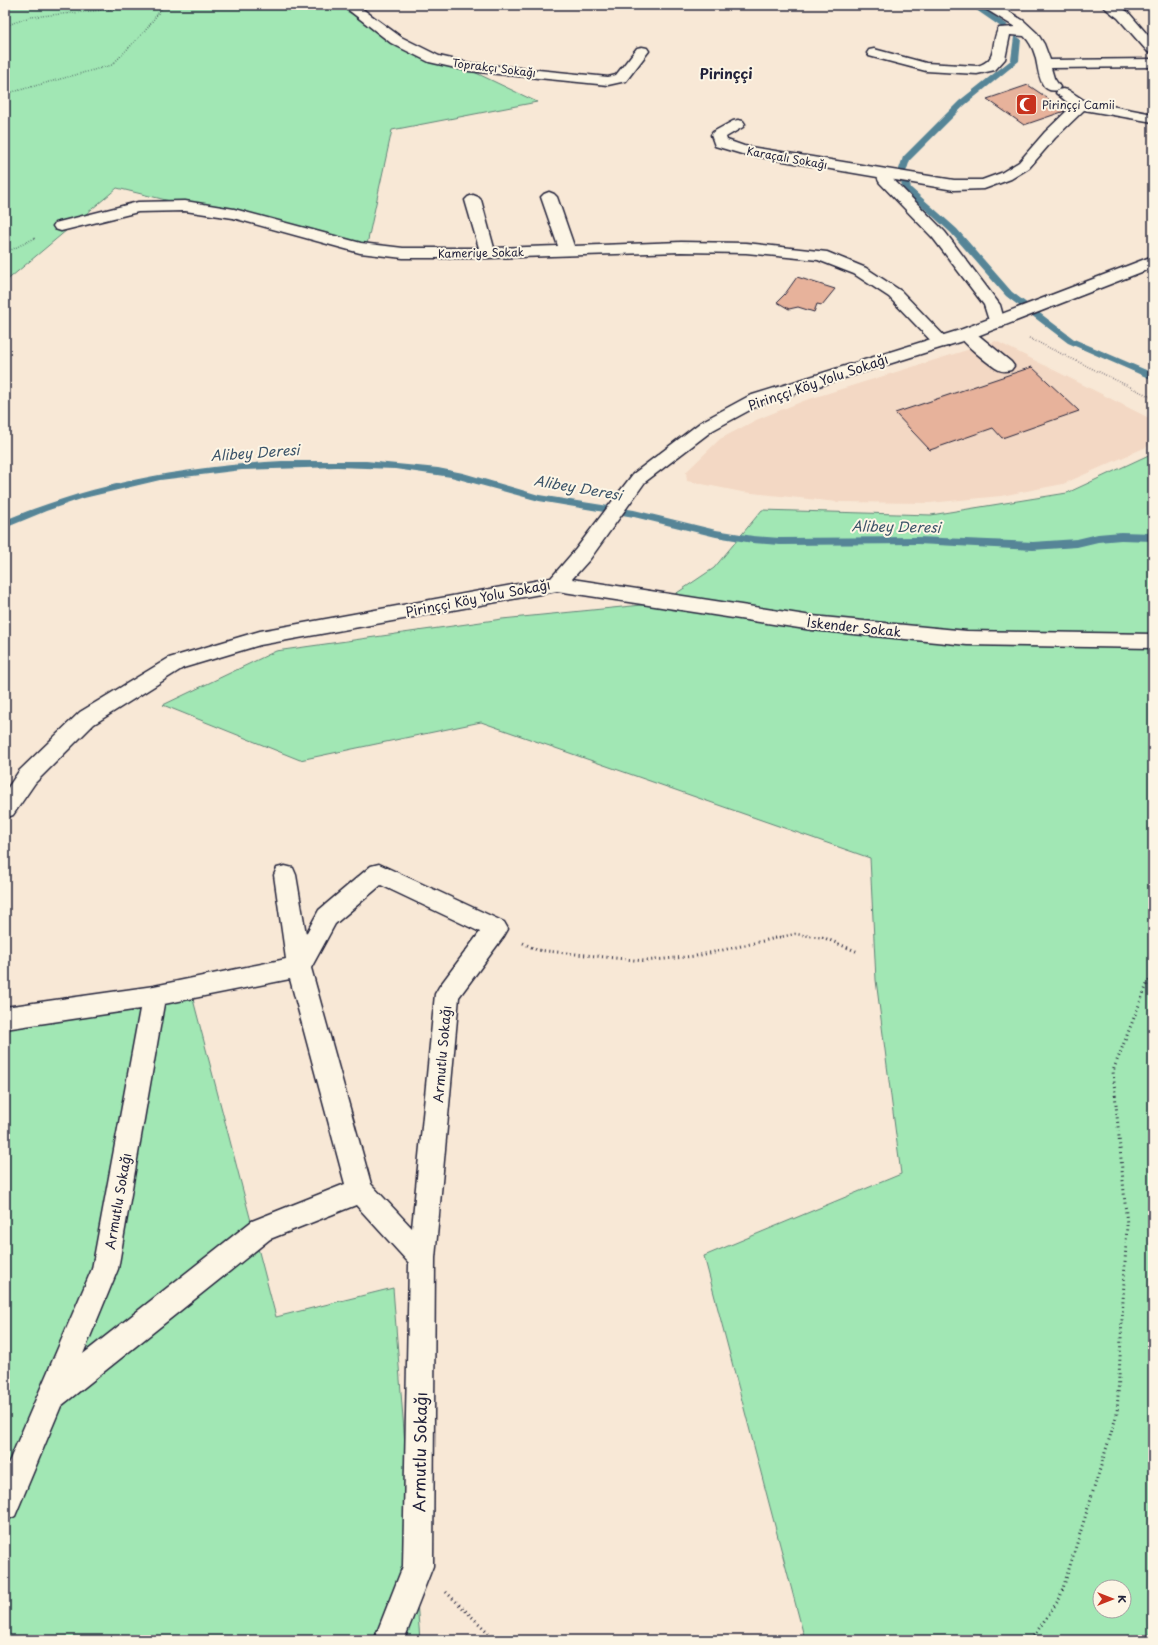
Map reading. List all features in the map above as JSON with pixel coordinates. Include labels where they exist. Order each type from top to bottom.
[{"type":"street","name":"Toprakçı Sokağı","points":[[349,5],[396,40],[434,59],[470,67],[608,81],[621,78],[642,51]]},
{"type":"street","points":[[989,5],[1018,22],[1028,32],[1041,52],[1044,64],[1044,75],[1058,90],[1081,105],[1153,118]]},
{"type":"street","points":[[1108,5],[1123,15],[1153,49]]},
{"type":"street","points":[[874,53],[926,67],[977,70],[990,67],[998,59],[1004,31],[1028,32]]},
{"type":"street","points":[[1044,64],[1153,64]]},
{"type":"street","points":[[997,323],[992,305],[939,236],[885,180],[885,175],[954,185],[984,184],[1006,176],[1024,165],[1050,135],[1081,105]]},
{"type":"street","name":"Karaçalı Sokağı","points":[[738,124],[718,135],[720,143],[742,150],[885,175]]},
{"type":"street","points":[[549,198],[568,251]]},
{"type":"street","points":[[473,200],[488,253]]},
{"type":"street","name":"Kameriye Sokak","points":[[61,226],[138,207],[185,206],[234,214],[360,248],[403,254],[688,247],[746,248],[821,255],[860,271],[895,294],[942,342]]},
{"type":"street","name":"Pirinççi Köy Yolu Sokağı","points":[[5,809],[27,777],[87,718],[176,663],[260,638],[557,584],[583,554],[639,478],[708,426],[755,400],[966,334],[1153,261]]},
{"type":"street","points":[[966,334],[1005,366]]},
{"type":"street","name":"İskender Sokak","points":[[557,584],[812,623],[967,638],[1153,641]]},
{"type":"street","points":[[5,1018],[154,996],[299,967],[327,917],[379,873],[496,929]]},
{"type":"street","points":[[285,875],[299,967],[360,1191],[422,1258]]},
{"type":"street","name":"Armutlu Sokağı","points":[[390,1640],[418,1566],[422,1258],[447,994],[496,929]]},
{"type":"street","name":"Armutlu Sokağı","points":[[5,1506],[106,1269],[154,996]]},
{"type":"street","name":"Armutlu Sokağı","points":[[52,1396],[261,1230],[360,1191]]},
{"type":"path","points":[[5,26],[30,17],[157,5]]},
{"type":"path","points":[[5,94],[112,65],[145,30],[164,5]]},
{"type":"path","points":[[5,254],[61,226]]},
{"type":"path","points":[[997,323],[1153,398]]},
{"type":"path","points":[[496,929],[537,950],[644,961],[696,956],[762,940],[795,934],[821,936],[858,952]]},
{"type":"path","points":[[1031,1640],[1060,1598],[1117,1414],[1127,1225],[1113,1071],[1148,982],[1153,976]]},
{"type":"path","points":[[1148,982],[1153,984]]},
{"type":"path","points":[[418,1566],[496,1640]]},
{"type":"shaded area","points":[[996,341],[1153,420],[1153,444],[1063,484],[1001,496],[930,503],[837,502],[742,492],[687,481],[686,472],[720,439],[756,420],[806,400]]},
{"type":"green space","points":[[5,5],[350,5],[346,11],[537,102],[392,130],[366,249],[117,188],[5,282]]},
{"type":"green space","points":[[1153,453],[1153,1640],[805,1640],[704,1256],[901,1174],[876,980],[870,858],[481,722],[300,760],[163,705],[276,651],[502,619],[662,603],[714,568],[762,510],[931,515],[1067,493]]},
{"type":"green space","points":[[189,984],[276,1317],[393,1288],[420,1640],[5,1640],[5,1019]]},
{"type":"building","name":"Pirinççi Camii","points":[[1028,85],[1065,111],[1024,125],[987,99]]},
{"type":"building","points":[[797,277],[835,289],[822,305],[817,304],[814,312],[798,307],[789,309],[777,302],[785,294]]},
{"type":"building","points":[[1032,367],[1079,411],[1002,438],[993,428],[930,450],[895,413]]},
{"type":"waterway","points":[[973,5],[1004,25]]},
{"type":"waterway","points":[[1017,39],[1015,61],[962,103],[906,159],[902,172],[907,189],[954,231],[1009,294],[1071,341],[1153,377]]},
{"type":"waterway","name":"Alibey Deresi","points":[[5,524],[42,509],[81,496],[120,485],[160,477],[242,467],[337,464],[395,466],[451,473],[539,498],[634,513],[716,533],[753,540],[918,541],[1033,546],[1077,543],[1098,538],[1121,536],[1153,537]]},
{"type":"place","name":"Pirinççi Camii","points":[[1026,105]]},
{"type":"district","name":"Pirinççi","points":[[726,74]]}]
